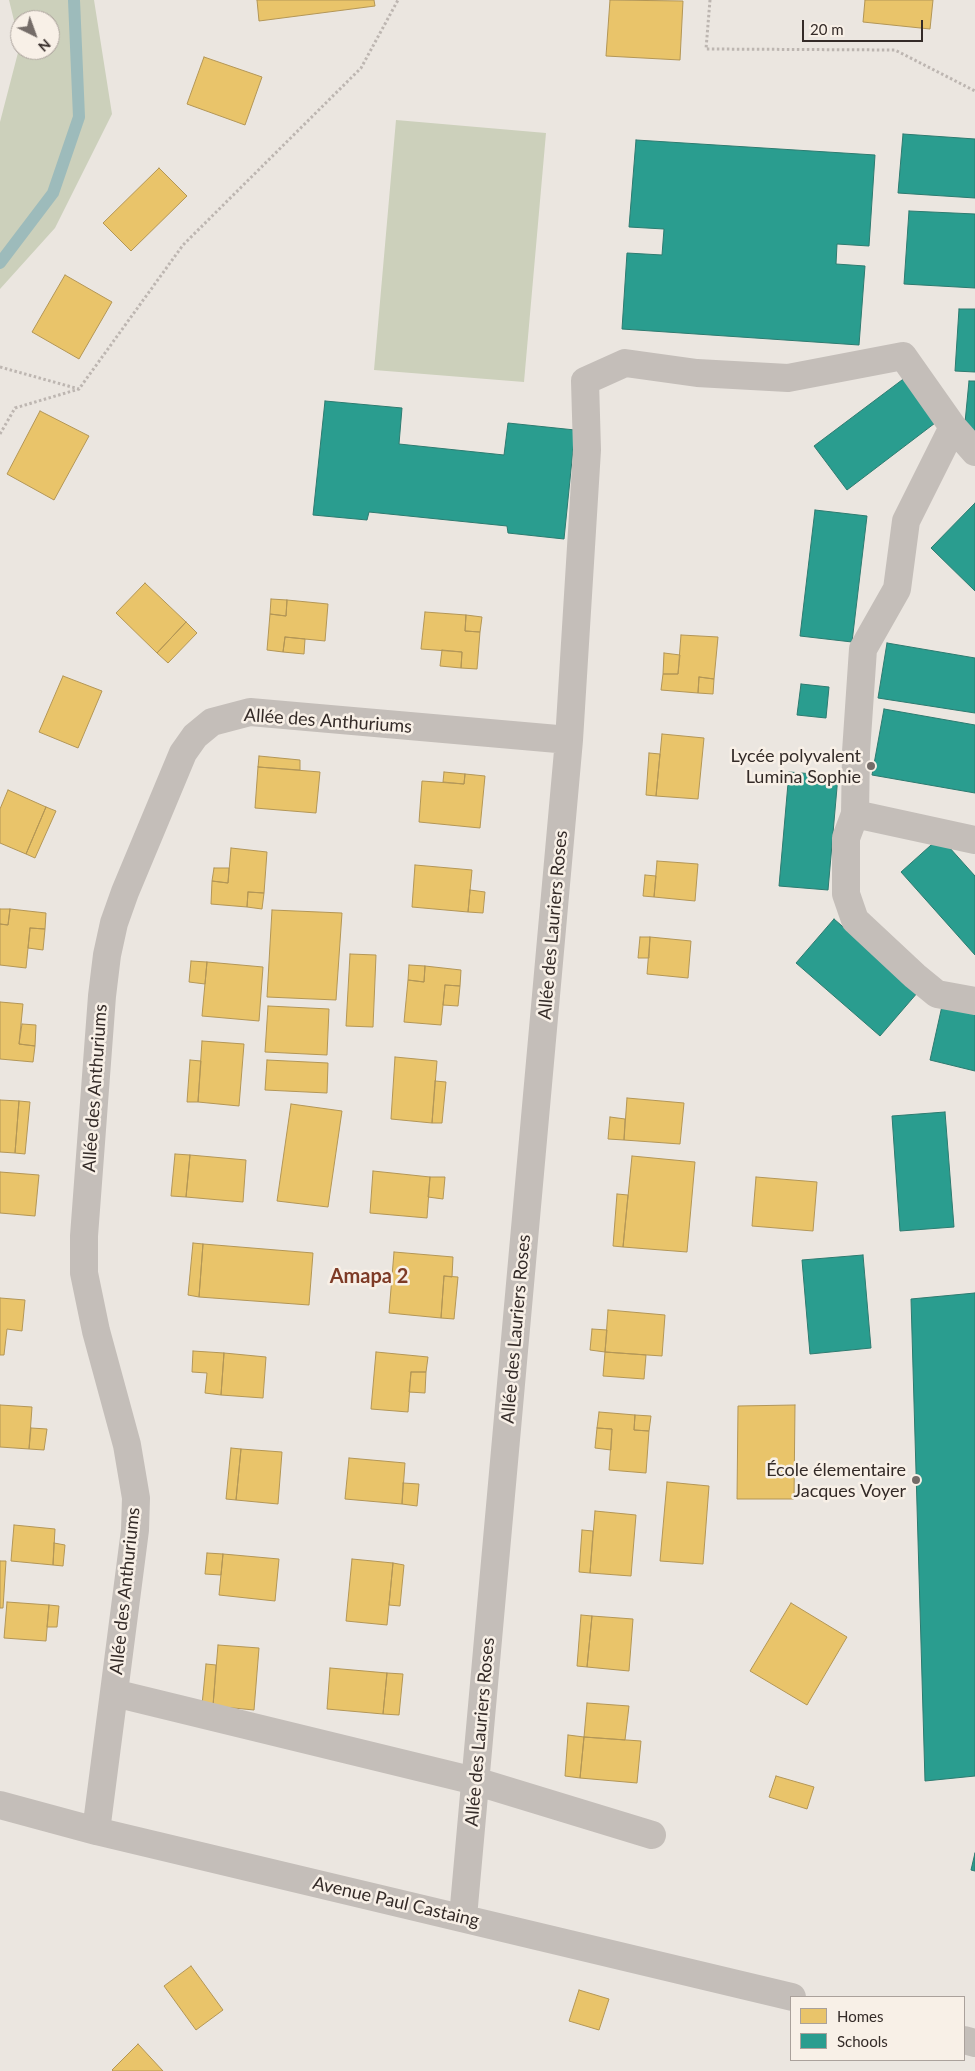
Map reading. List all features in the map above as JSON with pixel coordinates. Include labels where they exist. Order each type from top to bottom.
[{"type":"street","name":"Allée des Lauriers Roses","points":[[463,1917],[569,740],[587,450],[585,381],[625,363],[697,373],[788,378],[903,356],[953,427]]},
{"type":"street","points":[[975,452],[953,427],[906,521],[897,590],[863,649],[856,752],[855,814],[846,838],[846,894],[855,920],[914,976],[937,994],[975,1002]]},
{"type":"street","name":"Allée des Anthuriums","points":[[96,1831],[135,1530],[136,1498],[127,1445],[88,1300],[84,1274],[85,1227],[102,996],[107,955],[114,923],[183,753],[195,736],[212,722],[250,712],[569,740]]},
{"type":"street","points":[[855,814],[975,840]]},
{"type":"street","points":[[114,1693],[475,1781],[652,1835]]},
{"type":"street","name":"Avenue Paul Castaing","points":[[0,1805],[96,1831],[790,1997]]},
{"type":"path","points":[[0,434],[15,408],[79,388],[183,245],[360,68],[398,0]]},
{"type":"path","points":[[710,0],[706,49],[895,50],[975,91]]},
{"type":"path","points":[[0,367],[79,388]]},
{"type":"green space","points":[[9,0],[94,0],[112,114],[55,228],[0,289],[0,122],[16,60],[60,60],[60,10],[11,10]]},
{"type":"green space","points":[[396,120],[546,133],[524,382],[374,370]]},
{"type":"building: Homes","points":[[257,0],[374,0],[375,6],[259,21]]},
{"type":"building: Homes","points":[[610,0],[683,1],[680,60],[606,56]]},
{"type":"building: Homes","points":[[865,0],[933,0],[930,29],[863,22]]},
{"type":"building: Homes","points":[[204,57],[262,77],[245,125],[187,104]]},
{"type":"building: Homes","points":[[159,168],[187,196],[131,251],[103,223]]},
{"type":"building: Homes","points":[[65,275],[112,302],[79,359],[32,332]]},
{"type":"building: Homes","points":[[40,411],[89,436],[54,500],[7,474]]},
{"type":"building: Homes","points":[[145,583],[186,622],[157,653],[116,613]]},
{"type":"building: Homes","points":[[271,599],[287,600],[286,616],[270,614]]},
{"type":"building: Homes","points":[[287,600],[328,604],[325,641],[285,637],[283,652],[267,650],[270,614],[286,616]]},
{"type":"building: Homes","points":[[425,612],[466,615],[465,631],[480,632],[477,669],[461,668],[462,652],[421,649]]},
{"type":"building: Homes","points":[[466,615],[482,617],[480,632],[465,631]]},
{"type":"building: Homes","points":[[186,622],[197,633],[168,663],[157,653]]},
{"type":"building: Homes","points":[[681,635],[718,637],[714,679],[699,677],[698,693],[661,690],[663,674],[678,674]]},
{"type":"building: Homes","points":[[285,637],[305,639],[304,654],[283,652]]},
{"type":"building: Homes","points":[[442,650],[462,652],[461,668],[440,666]]},
{"type":"building: Homes","points":[[664,653],[680,655],[678,674],[663,674]]},
{"type":"building: Homes","points":[[63,676],[102,691],[78,748],[39,732]]},
{"type":"building: Homes","points":[[699,677],[714,679],[713,694],[698,693]]},
{"type":"building: Homes","points":[[662,734],[704,738],[698,799],[656,796]]},
{"type":"building: Homes","points":[[649,753],[660,754],[656,796],[646,795]]},
{"type":"building: Homes","points":[[259,756],[300,760],[300,770],[258,767]]},
{"type":"building: Homes","points":[[258,767],[320,772],[316,813],[255,808]]},
{"type":"building: Homes","points":[[444,772],[465,774],[464,784],[443,782]]},
{"type":"building: Homes","points":[[465,774],[485,776],[480,828],[419,822],[422,781],[464,784]]},
{"type":"building: Homes","points":[[8,790],[46,807],[26,854],[0,843],[0,809]]},
{"type":"building: Homes","points":[[46,807],[56,811],[35,858],[26,854]]},
{"type":"building: Homes","points":[[231,848],[267,852],[264,893],[248,892],[247,907],[211,904],[212,881],[228,883]]},
{"type":"building: Homes","points":[[657,861],[698,864],[695,901],[654,897]]},
{"type":"building: Homes","points":[[415,865],[472,870],[468,912],[412,907]]},
{"type":"building: Homes","points":[[214,868],[229,868],[228,883],[212,881]]},
{"type":"building: Homes","points":[[645,875],[656,876],[654,897],[643,896]]},
{"type":"building: Homes","points":[[470,890],[485,892],[483,913],[468,912]]},
{"type":"building: Homes","points":[[248,892],[264,893],[262,909],[247,907]]},
{"type":"building: Homes","points":[[0,909],[10,909],[8,925],[0,924]]},
{"type":"building: Homes","points":[[10,909],[46,913],[45,929],[30,928],[26,968],[0,965],[0,924],[8,925]]},
{"type":"building: Homes","points":[[272,910],[342,913],[336,1000],[267,997]]},
{"type":"building: Homes","points":[[30,928],[45,929],[43,950],[28,948]]},
{"type":"building: Homes","points":[[640,937],[650,937],[649,958],[638,958]]},
{"type":"building: Homes","points":[[650,937],[691,941],[688,978],[647,974]]},
{"type":"building: Homes","points":[[350,954],[376,955],[373,1027],[346,1026]]},
{"type":"building: Homes","points":[[191,961],[207,962],[205,984],[189,982]]},
{"type":"building: Homes","points":[[207,962],[263,967],[259,1021],[202,1016]]},
{"type":"building: Homes","points":[[409,965],[425,966],[424,982],[408,980]]},
{"type":"building: Homes","points":[[425,966],[461,970],[460,986],[445,985],[441,1025],[404,1022],[408,980],[424,982]]},
{"type":"building: Homes","points":[[445,985],[460,986],[458,1006],[443,1005]]},
{"type":"building: Homes","points":[[0,1002],[23,1004],[19,1044],[35,1046],[33,1062],[0,1059]]},
{"type":"building: Homes","points":[[268,1006],[329,1009],[327,1055],[265,1052]]},
{"type":"building: Homes","points":[[22,1024],[36,1025],[35,1046],[19,1044]]},
{"type":"building: Homes","points":[[202,1041],[244,1044],[239,1106],[198,1102]]},
{"type":"building: Homes","points":[[395,1057],[437,1061],[432,1123],[391,1119]]},
{"type":"building: Homes","points":[[190,1060],[201,1061],[198,1102],[187,1102]]},
{"type":"building: Homes","points":[[267,1060],[328,1063],[327,1093],[265,1090]]},
{"type":"building: Homes","points":[[435,1081],[446,1082],[442,1123],[432,1123]]},
{"type":"building: Homes","points":[[627,1098],[684,1103],[680,1144],[624,1140]]},
{"type":"building: Homes","points":[[0,1100],[19,1101],[15,1153],[0,1152]]},
{"type":"building: Homes","points":[[19,1101],[30,1102],[25,1154],[15,1153]]},
{"type":"building: Homes","points":[[291,1104],[342,1111],[328,1207],[277,1201]]},
{"type":"building: Homes","points":[[610,1117],[625,1119],[624,1140],[608,1139]]},
{"type":"building: Homes","points":[[175,1154],[190,1155],[186,1197],[171,1196]]},
{"type":"building: Homes","points":[[190,1155],[246,1160],[243,1202],[186,1197]]},
{"type":"building: Homes","points":[[632,1156],[695,1162],[687,1252],[623,1247]]},
{"type":"building: Homes","points":[[373,1171],[430,1177],[427,1218],[370,1213]]},
{"type":"building: Homes","points":[[0,1172],[39,1175],[35,1216],[0,1213]]},
{"type":"building: Homes","points":[[430,1177],[445,1177],[443,1199],[428,1197]]},
{"type":"building: Homes","points":[[756,1177],[817,1182],[813,1231],[752,1226]]},
{"type":"building: Homes","points":[[617,1194],[628,1195],[623,1247],[613,1246]]},
{"type":"building: Homes","points":[[193,1243],[203,1244],[199,1297],[188,1295]]},
{"type":"building: Homes","points":[[203,1244],[313,1253],[309,1305],[199,1297]]},
{"type":"building: Homes","points":[[394,1252],[453,1257],[452,1277],[444,1276],[441,1318],[389,1313]]},
{"type":"building: Homes","points":[[444,1276],[458,1277],[454,1319],[441,1318]]},
{"type":"building: Homes","points":[[0,1298],[25,1300],[22,1331],[7,1329],[4,1355],[0,1355]]},
{"type":"building: Homes","points":[[608,1310],[665,1315],[662,1356],[605,1352]]},
{"type":"building: Homes","points":[[592,1329],[607,1330],[605,1352],[590,1350]]},
{"type":"building: Homes","points":[[193,1351],[224,1353],[221,1395],[205,1393],[207,1373],[192,1372]]},
{"type":"building: Homes","points":[[376,1352],[428,1357],[426,1372],[411,1372],[408,1412],[371,1409]]},
{"type":"building: Homes","points":[[605,1352],[646,1355],[644,1379],[603,1376]]},
{"type":"building: Homes","points":[[224,1353],[266,1357],[263,1398],[221,1395]]},
{"type":"building: Homes","points":[[411,1372],[426,1372],[425,1393],[409,1392]]},
{"type":"building: Homes","points":[[0,1405],[32,1407],[29,1449],[0,1447]]},
{"type":"building: Homes","points":[[795,1405],[794,1499],[737,1499],[738,1406]]},
{"type":"building: Homes","points":[[599,1412],[635,1415],[634,1430],[649,1431],[646,1473],[609,1470],[612,1429],[597,1428]]},
{"type":"building: Homes","points":[[635,1415],[651,1416],[649,1431],[634,1430]]},
{"type":"building: Homes","points":[[31,1428],[47,1429],[44,1450],[29,1449]]},
{"type":"building: Homes","points":[[597,1428],[612,1429],[611,1450],[595,1448]]},
{"type":"building: Homes","points":[[231,1448],[241,1449],[236,1500],[226,1499]]},
{"type":"building: Homes","points":[[241,1449],[282,1452],[278,1504],[236,1500]]},
{"type":"building: Homes","points":[[349,1458],[405,1463],[402,1504],[345,1499]]},
{"type":"building: Homes","points":[[667,1482],[709,1486],[703,1564],[660,1561]]},
{"type":"building: Homes","points":[[403,1483],[419,1484],[417,1506],[402,1504]]},
{"type":"building: Homes","points":[[595,1511],[636,1515],[631,1576],[590,1573]]},
{"type":"building: Homes","points":[[14,1525],[55,1529],[53,1565],[11,1561]]},
{"type":"building: Homes","points":[[582,1530],[593,1531],[590,1573],[579,1572]]},
{"type":"building: Homes","points":[[54,1543],[65,1545],[63,1566],[53,1565]]},
{"type":"building: Homes","points":[[207,1553],[223,1554],[221,1575],[205,1574]]},
{"type":"building: Homes","points":[[223,1554],[279,1559],[275,1601],[219,1595]]},
{"type":"building: Homes","points":[[352,1559],[393,1563],[387,1625],[346,1621]]},
{"type":"building: Homes","points":[[0,1561],[6,1561],[3,1608],[0,1608]]},
{"type":"building: Homes","points":[[393,1563],[404,1565],[400,1606],[389,1605]]},
{"type":"building: Homes","points":[[7,1602],[49,1605],[46,1641],[4,1638]]},
{"type":"building: Homes","points":[[791,1603],[847,1637],[807,1705],[750,1671]]},
{"type":"building: Homes","points":[[49,1605],[59,1606],[57,1627],[47,1627]]},
{"type":"building: Homes","points":[[581,1615],[592,1616],[587,1667],[577,1666]]},
{"type":"building: Homes","points":[[592,1616],[633,1619],[629,1671],[587,1667]]},
{"type":"building: Homes","points":[[218,1645],[259,1648],[254,1710],[213,1706]]},
{"type":"building: Homes","points":[[206,1664],[216,1665],[213,1706],[202,1705]]},
{"type":"building: Homes","points":[[330,1668],[387,1673],[383,1714],[327,1709]]},
{"type":"building: Homes","points":[[387,1673],[403,1674],[399,1715],[383,1714]]},
{"type":"building: Homes","points":[[587,1703],[629,1706],[625,1740],[584,1737]]},
{"type":"building: Homes","points":[[568,1735],[584,1737],[580,1778],[565,1776]]},
{"type":"building: Homes","points":[[584,1737],[641,1741],[637,1783],[580,1778]]},
{"type":"building: Homes","points":[[776,1776],[814,1787],[807,1809],[769,1797]]},
{"type":"building: Homes","points":[[191,1966],[223,2010],[196,2030],[164,1986]]},
{"type":"building: Homes","points":[[579,1990],[609,1999],[599,2030],[569,2021]]},
{"type":"building: Homes","points":[[138,2044],[163,2071],[113,2071],[112,2070]]},
{"type":"building: Schools","points":[[903,134],[975,139],[975,198],[898,193]]},
{"type":"building: Schools","points":[[636,140],[875,155],[869,246],[837,244],[836,264],[865,266],[859,345],[622,329],[627,253],[662,255],[664,229],[629,227]]},
{"type":"building: Schools","points":[[909,211],[975,214],[975,288],[904,284]]},
{"type":"building: Schools","points":[[959,309],[975,309],[975,372],[955,371]]},
{"type":"building: Schools","points":[[906,377],[939,420],[847,490],[814,446]]},
{"type":"building: Schools","points":[[969,381],[975,381],[975,434],[964,433]]},
{"type":"building: Schools","points":[[325,401],[402,408],[399,444],[504,455],[508,423],[575,430],[564,539],[508,533],[507,526],[369,512],[367,520],[313,515]]},
{"type":"building: Schools","points":[[975,503],[975,591],[931,548]]},
{"type":"building: Schools","points":[[815,510],[867,516],[852,642],[800,636]]},
{"type":"building: Schools","points":[[887,643],[975,658],[975,713],[878,698]]},
{"type":"building: Schools","points":[[801,684],[829,687],[826,718],[797,715]]},
{"type":"building: Schools","points":[[884,709],[975,725],[975,793],[872,775]]},
{"type":"building: Schools","points":[[789,772],[838,776],[828,890],[779,886]]},
{"type":"building: Schools","points":[[940,837],[975,876],[975,955],[901,872]]},
{"type":"building: Schools","points":[[834,919],[918,992],[880,1036],[796,963]]},
{"type":"building: Schools","points":[[942,1006],[975,1013],[975,1071],[930,1060]]},
{"type":"building: Schools","points":[[945,1112],[954,1227],[900,1231],[892,1116]]},
{"type":"building: Schools","points":[[863,1255],[871,1348],[810,1354],[802,1260]]},
{"type":"building: Schools","points":[[975,1293],[975,1776],[925,1781],[911,1299]]},
{"type":"building: Schools","points":[[975,1853],[975,1871],[971,1870]]},
{"type":"waterway","points":[[0,263],[53,193],[79,117],[74,0]]},
{"type":"place","name":"Lycée polyvalent Lumina Sophie","points":[[871,766]]},
{"type":"place","name":"École élementaire Jacques Voyer","points":[[916,1480]]},
{"type":"district","name":"Amapa 2","points":[[369,1277]]}]
